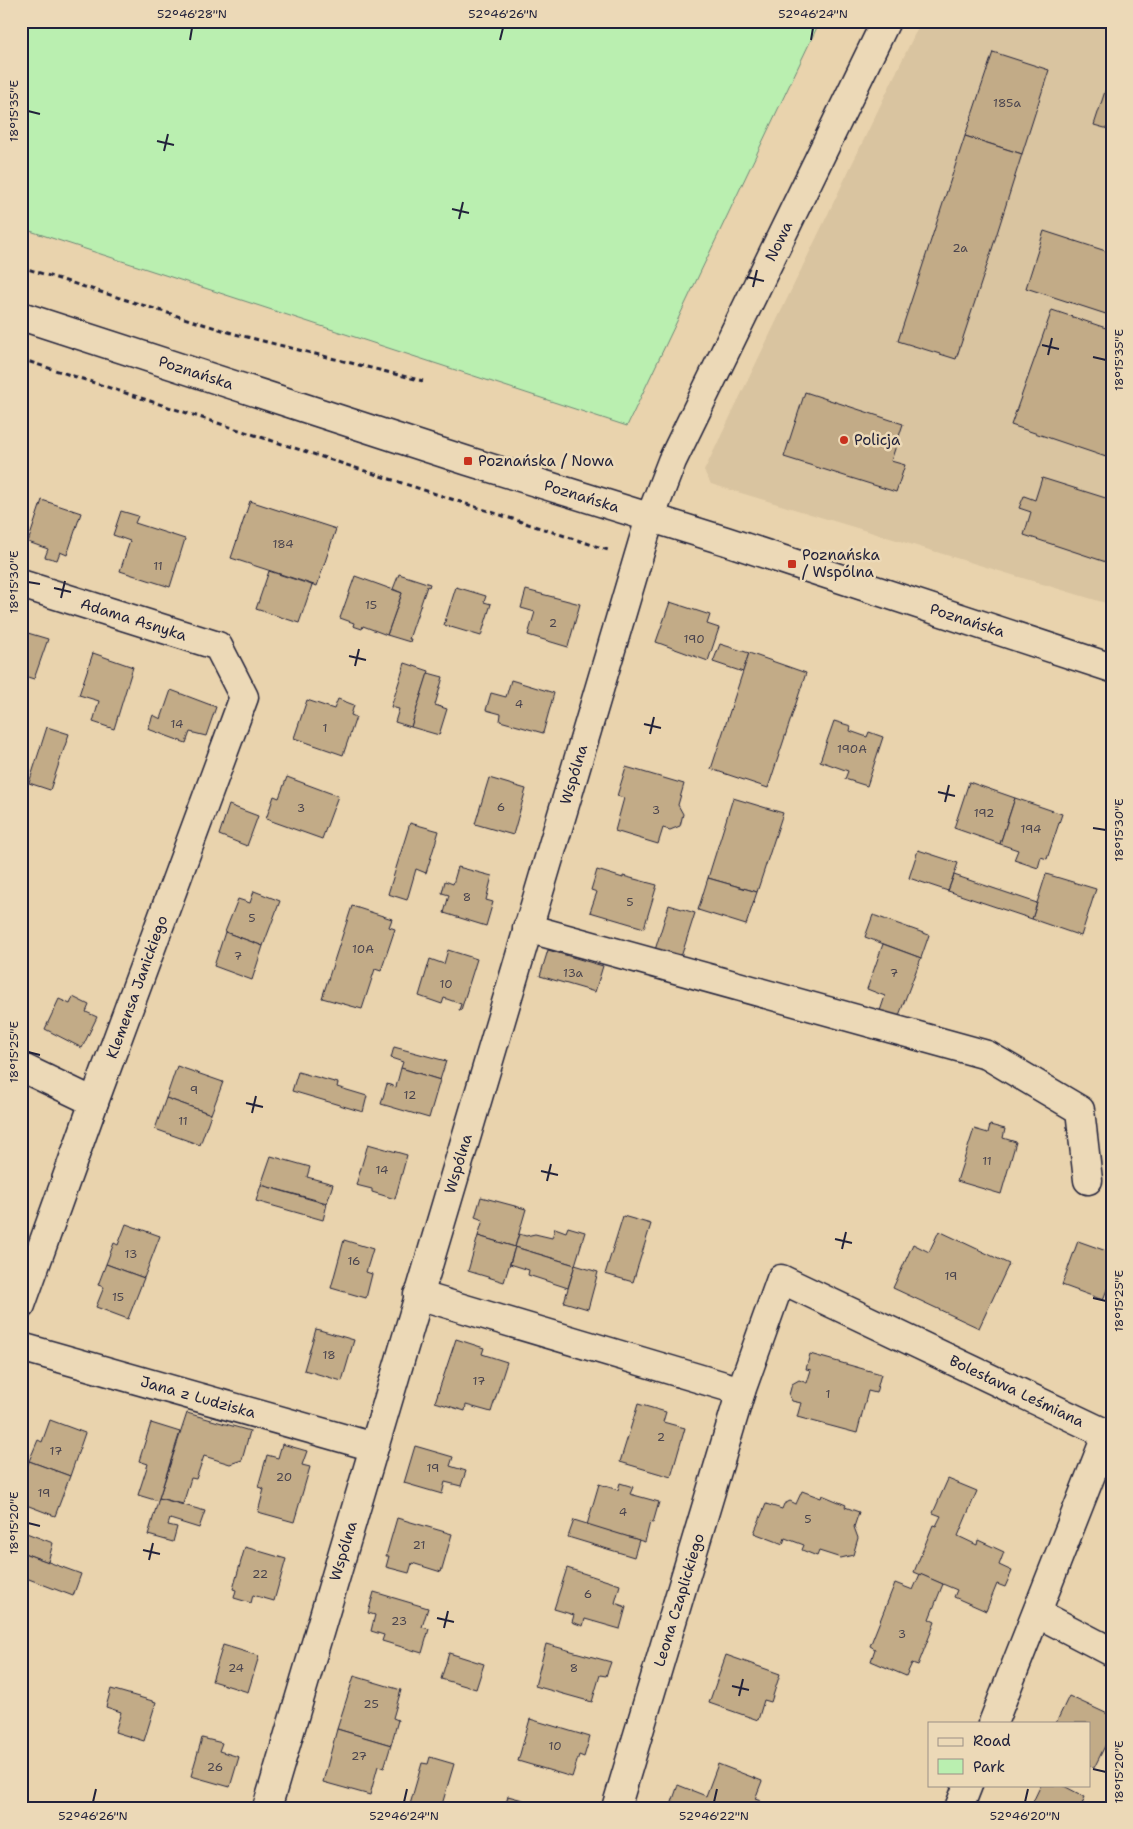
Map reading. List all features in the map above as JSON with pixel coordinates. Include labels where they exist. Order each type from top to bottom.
[{"type":"street","name":"Nowa","points":[[650,518],[672,461],[886,21]]},
{"type":"street","name":"Poznańska","points":[[21,316],[1112,668]]},
{"type":"street","name":"Wspólna","points":[[267,1808],[650,518]]},
{"type":"street","name":"Adama Asnyka","points":[[21,584],[218,646],[230,671]]},
{"type":"street","name":"Klemensa Janickiego","points":[[21,1304],[244,697],[230,671]]},
{"type":"street","points":[[527,928],[986,1055],[1080,1110],[1088,1180]]},
{"type":"street","points":[[21,1067],[94,1102]]},
{"type":"street","name":"Leona Czaplickiego","points":[[616,1808],[741,1391],[781,1279]]},
{"type":"street","name":"Bolesława Leśmiana","points":[[781,1279],[1108,1434],[993,1722]]},
{"type":"street","points":[[418,1295],[741,1391]]},
{"type":"street","name":"Jana z Ludziska","points":[[21,1347],[374,1447]]},
{"type":"street","points":[[1037,1613],[1112,1652]]},
{"type":"street","points":[[959,1808],[968,1786]]},
{"type":"path","points":[[21,267],[236,334],[423,381]]},
{"type":"path","points":[[21,359],[638,560]]},
{"type":"shaded area","points":[[921,21],[1112,21],[1112,605],[711,484],[704,471]]},
{"type":"green space","points":[[21,21],[820,21],[627,426],[21,228]]},
{"type":"building","points":[[993,52],[1049,70],[1022,154],[965,136]]},
{"type":"building","points":[[1112,70],[1112,130],[1094,125]]},
{"type":"building","points":[[965,136],[1022,154],[956,359],[898,341]]},
{"type":"building","points":[[1044,231],[1112,253],[1112,316],[1026,288]]},
{"type":"building","points":[[1052,310],[1112,330],[1112,459],[1011,425]]},
{"type":"building","name":"Policja","points":[[805,392],[903,424],[891,461],[905,465],[896,492],[784,457]]},
{"type":"building","points":[[1042,478],[1112,500],[1112,564],[1024,535],[1031,512],[1019,508],[1024,496],[1035,500]]},
{"type":"building","points":[[42,500],[81,513],[67,555],[60,552],[57,560],[45,557],[48,549],[28,542]]},
{"type":"building","points":[[250,501],[336,529],[317,586],[231,558]]},
{"type":"building","points":[[121,511],[138,516],[135,523],[185,539],[170,587],[120,571],[130,541],[113,535]]},
{"type":"building","points":[[269,571],[312,585],[299,623],[256,609]]},
{"type":"building","points":[[399,574],[430,584],[429,587],[427,586],[409,639],[411,639],[410,642],[387,635],[402,593],[393,589]]},
{"type":"building","points":[[355,576],[402,593],[387,635],[363,626],[362,629],[353,626],[354,623],[340,618]]},
{"type":"building","points":[[456,587],[486,596],[484,602],[491,604],[481,636],[444,625]]},
{"type":"building","points":[[526,590],[580,604],[568,647],[528,635],[535,612],[521,608]]},
{"type":"building","points":[[670,602],[710,615],[707,624],[719,628],[708,661],[656,642]]},
{"type":"building","points":[[21,631],[48,639],[34,679],[21,675]]},
{"type":"building","points":[[720,644],[749,653],[743,672],[713,662]]},
{"type":"building","points":[[93,653],[133,667],[114,729],[93,722],[99,701],[79,695]]},
{"type":"building","points":[[749,653],[806,673],[768,788],[711,769]]},
{"type":"building","points":[[405,663],[429,671],[411,727],[395,722],[399,709],[391,707]]},
{"type":"building","points":[[428,673],[443,677],[435,705],[447,709],[439,735],[411,727]]},
{"type":"building","points":[[511,680],[554,693],[543,733],[500,721],[501,714],[486,710],[491,693],[506,697]]},
{"type":"building","points":[[171,690],[216,707],[206,736],[190,732],[186,743],[148,729],[153,715],[161,719]]},
{"type":"building","points":[[338,699],[354,705],[351,715],[356,717],[343,755],[294,738],[307,700],[334,709]]},
{"type":"building","points":[[834,721],[851,726],[850,731],[867,737],[869,732],[883,737],[867,786],[845,779],[848,771],[820,761]]},
{"type":"building","points":[[47,727],[69,734],[50,790],[29,783]]},
{"type":"building","points":[[626,767],[684,784],[678,805],[683,814],[680,826],[670,830],[663,828],[658,844],[615,831],[624,798],[617,796]]},
{"type":"building","points":[[287,777],[338,796],[322,839],[266,819],[274,796],[279,798]]},
{"type":"building","points":[[489,778],[526,789],[513,835],[475,824]]},
{"type":"building","points":[[969,782],[1015,798],[1000,844],[954,828]]},
{"type":"building","points":[[733,798],[783,813],[757,892],[708,878]]},
{"type":"building","points":[[1015,798],[1062,814],[1047,859],[1041,857],[1038,868],[1014,860],[1018,850],[1000,844]]},
{"type":"building","points":[[229,805],[258,816],[247,846],[219,835]]},
{"type":"building","points":[[410,823],[439,831],[426,873],[416,869],[407,900],[388,894]]},
{"type":"building","points":[[918,850],[958,863],[948,891],[909,878]]},
{"type":"building","points":[[458,867],[492,876],[486,900],[493,902],[486,926],[444,913],[449,895],[442,893],[445,881],[453,884]]},
{"type":"building","points":[[597,870],[657,885],[644,928],[590,912],[597,892],[591,890]]},
{"type":"building","points":[[1046,874],[1096,889],[1081,936],[1032,919]]},
{"type":"building","points":[[954,875],[1037,903],[1032,919],[948,891]]},
{"type":"building","points":[[708,878],[757,892],[746,925],[698,910]]},
{"type":"building","points":[[254,891],[280,901],[263,946],[225,932],[238,899],[250,903]]},
{"type":"building","points":[[669,905],[695,913],[681,957],[655,950]]},
{"type":"building","points":[[352,906],[392,919],[389,927],[395,929],[381,971],[375,969],[362,1009],[322,998]]},
{"type":"building","points":[[873,915],[929,935],[921,958],[865,937]]},
{"type":"building","points":[[225,932],[263,946],[252,980],[214,966]]},
{"type":"building","points":[[883,944],[921,958],[898,1018],[880,1011],[885,996],[867,989]]},
{"type":"building","points":[[448,950],[477,959],[461,1010],[459,1010],[461,1004],[444,998],[442,1004],[419,996],[430,959],[444,964]]},
{"type":"building","points":[[548,950],[603,966],[595,992],[540,976]]},
{"type":"building","points":[[73,997],[89,1005],[86,1012],[97,1017],[82,1048],[45,1029],[59,999],[70,1004]]},
{"type":"building","points":[[394,1047],[446,1061],[440,1080],[401,1068],[403,1062],[391,1058]]},
{"type":"building","points":[[177,1066],[223,1082],[211,1114],[166,1098]]},
{"type":"building","points":[[401,1068],[440,1080],[429,1118],[381,1104],[387,1084],[396,1087]]},
{"type":"building","points":[[298,1072],[338,1083],[337,1087],[367,1096],[363,1112],[292,1091]]},
{"type":"building","points":[[166,1098],[211,1114],[200,1145],[155,1129]]},
{"type":"building","points":[[990,1125],[1005,1129],[1003,1138],[1016,1142],[1001,1194],[957,1181],[974,1129],[988,1133]]},
{"type":"building","points":[[368,1144],[407,1155],[395,1199],[372,1192],[372,1189],[356,1185]]},
{"type":"building","points":[[271,1156],[310,1167],[307,1177],[333,1184],[327,1203],[261,1185]]},
{"type":"building","points":[[261,1185],[327,1204],[323,1220],[256,1201]]},
{"type":"building","points":[[481,1197],[526,1209],[515,1247],[478,1236],[483,1220],[475,1217]]},
{"type":"building","points":[[623,1216],[651,1224],[633,1282],[605,1274]]},
{"type":"building","points":[[126,1224],[160,1236],[144,1278],[106,1264],[114,1243],[118,1245]]},
{"type":"building","points":[[568,1227],[585,1232],[575,1265],[515,1247],[519,1234],[526,1236],[535,1234],[552,1238],[555,1228],[566,1232]]},
{"type":"building","points":[[939,1231],[1009,1264],[979,1328],[893,1288],[913,1244],[929,1252]]},
{"type":"building","points":[[478,1236],[515,1247],[504,1282],[468,1271]]},
{"type":"building","points":[[344,1240],[373,1249],[366,1272],[372,1274],[366,1298],[331,1288]]},
{"type":"building","points":[[1078,1241],[1112,1253],[1112,1276],[1103,1300],[1062,1285]]},
{"type":"building","points":[[515,1247],[575,1265],[568,1288],[528,1275],[529,1270],[510,1264]]},
{"type":"building","points":[[106,1264],[144,1278],[128,1319],[96,1307],[104,1287],[98,1285]]},
{"type":"building","points":[[575,1265],[598,1272],[588,1309],[564,1302]]},
{"type":"building","points":[[316,1329],[354,1340],[342,1381],[304,1370]]},
{"type":"building","points":[[456,1339],[484,1348],[482,1354],[507,1362],[491,1412],[466,1405],[465,1411],[435,1402]]},
{"type":"building","points":[[810,1354],[881,1374],[876,1393],[868,1391],[857,1433],[797,1417],[801,1403],[792,1401],[789,1395],[792,1384],[799,1380],[807,1383],[811,1370],[806,1369]]},
{"type":"building","points":[[638,1404],[666,1412],[663,1422],[685,1428],[671,1477],[620,1462]]},
{"type":"building","points":[[187,1413],[250,1431],[242,1460],[230,1464],[204,1456],[196,1479],[191,1478],[183,1504],[159,1498]]},
{"type":"building","points":[[50,1420],[85,1433],[70,1476],[29,1461],[38,1440],[42,1442]]},
{"type":"building","points":[[151,1423],[180,1432],[158,1501],[138,1495],[148,1464],[139,1461]]},
{"type":"building","points":[[282,1444],[307,1451],[302,1465],[310,1467],[294,1522],[258,1512],[264,1489],[258,1487],[267,1455],[278,1458]]},
{"type":"building","points":[[415,1446],[453,1457],[450,1466],[466,1471],[461,1486],[445,1482],[442,1494],[404,1483]]},
{"type":"building","points":[[29,1461],[70,1476],[55,1516],[21,1503],[27,1485],[22,1483]]},
{"type":"building","points":[[948,1479],[977,1491],[958,1536],[977,1545],[978,1540],[1004,1552],[999,1565],[1012,1571],[1005,1587],[997,1584],[986,1611],[954,1597],[957,1590],[914,1572],[933,1525],[936,1526],[941,1516],[933,1513]]},
{"type":"building","points":[[620,1483],[633,1487],[630,1494],[659,1502],[653,1523],[650,1522],[645,1542],[587,1525],[599,1484],[618,1490]]},
{"type":"building","points":[[802,1491],[821,1498],[822,1495],[859,1512],[854,1527],[858,1538],[853,1555],[841,1558],[819,1551],[817,1556],[802,1550],[804,1545],[785,1538],[783,1544],[754,1533],[766,1504],[782,1509],[784,1504],[790,1501],[796,1504]]},
{"type":"building","points":[[159,1498],[205,1511],[199,1528],[170,1519],[168,1525],[177,1527],[173,1542],[148,1535]]},
{"type":"building","points":[[397,1518],[452,1534],[441,1572],[412,1563],[409,1573],[386,1567],[389,1556],[386,1556]]},
{"type":"building","points":[[574,1520],[639,1540],[634,1557],[568,1537]]},
{"type":"building","points":[[21,1531],[53,1543],[48,1562],[21,1552]]},
{"type":"building","points":[[245,1547],[286,1559],[274,1601],[253,1595],[251,1603],[234,1598],[236,1590],[233,1589]]},
{"type":"building","points":[[21,1552],[81,1574],[73,1596],[21,1576]]},
{"type":"building","points":[[567,1568],[620,1585],[615,1603],[626,1607],[620,1629],[585,1619],[583,1626],[572,1622],[574,1615],[554,1609]]},
{"type":"building","points":[[920,1574],[943,1584],[929,1619],[935,1622],[918,1665],[912,1663],[906,1676],[871,1661],[875,1649],[870,1646],[895,1583],[913,1590]]},
{"type":"building","points":[[374,1592],[428,1608],[422,1627],[429,1629],[422,1653],[382,1641],[384,1635],[371,1631],[375,1615],[368,1613]]},
{"type":"building","points":[[546,1644],[611,1662],[606,1676],[600,1675],[592,1702],[535,1686]]},
{"type":"building","points":[[223,1645],[259,1656],[248,1692],[212,1681]]},
{"type":"building","points":[[449,1653],[484,1664],[476,1689],[441,1679]]},
{"type":"building","points":[[726,1655],[780,1674],[771,1702],[764,1700],[758,1720],[709,1703]]},
{"type":"building","points":[[354,1676],[401,1690],[393,1718],[398,1720],[391,1745],[337,1729]]},
{"type":"building","points":[[111,1689],[156,1702],[144,1741],[115,1732],[121,1712],[106,1707]]},
{"type":"building","points":[[1069,1696],[1112,1716],[1112,1732],[1094,1768],[1090,1766],[1090,1722],[1056,1722]]},
{"type":"building","points":[[530,1719],[590,1737],[584,1757],[579,1755],[572,1777],[518,1761]]},
{"type":"building","points":[[337,1729],[391,1745],[384,1768],[378,1766],[370,1795],[323,1782]]},
{"type":"building","points":[[202,1738],[222,1743],[219,1751],[239,1757],[230,1787],[191,1776]]},
{"type":"building","points":[[430,1757],[454,1764],[441,1808],[409,1808],[422,1763],[428,1764]]},
{"type":"building","points":[[718,1764],[762,1781],[755,1799],[761,1801],[758,1808],[670,1808],[678,1785],[706,1796]]},
{"type":"building","points":[[1041,1786],[1064,1786],[1085,1797],[1080,1808],[1030,1808]]},
{"type":"building","points":[[508,1796],[552,1808],[505,1808]]},
{"type":"place","name":"Policja","points":[[844,440]]},
{"type":"place","name":"Poznańska / Nowa","points":[[468,461]]},
{"type":"place","name":"Poznańska / Wspólna","points":[[792,564]]}]
